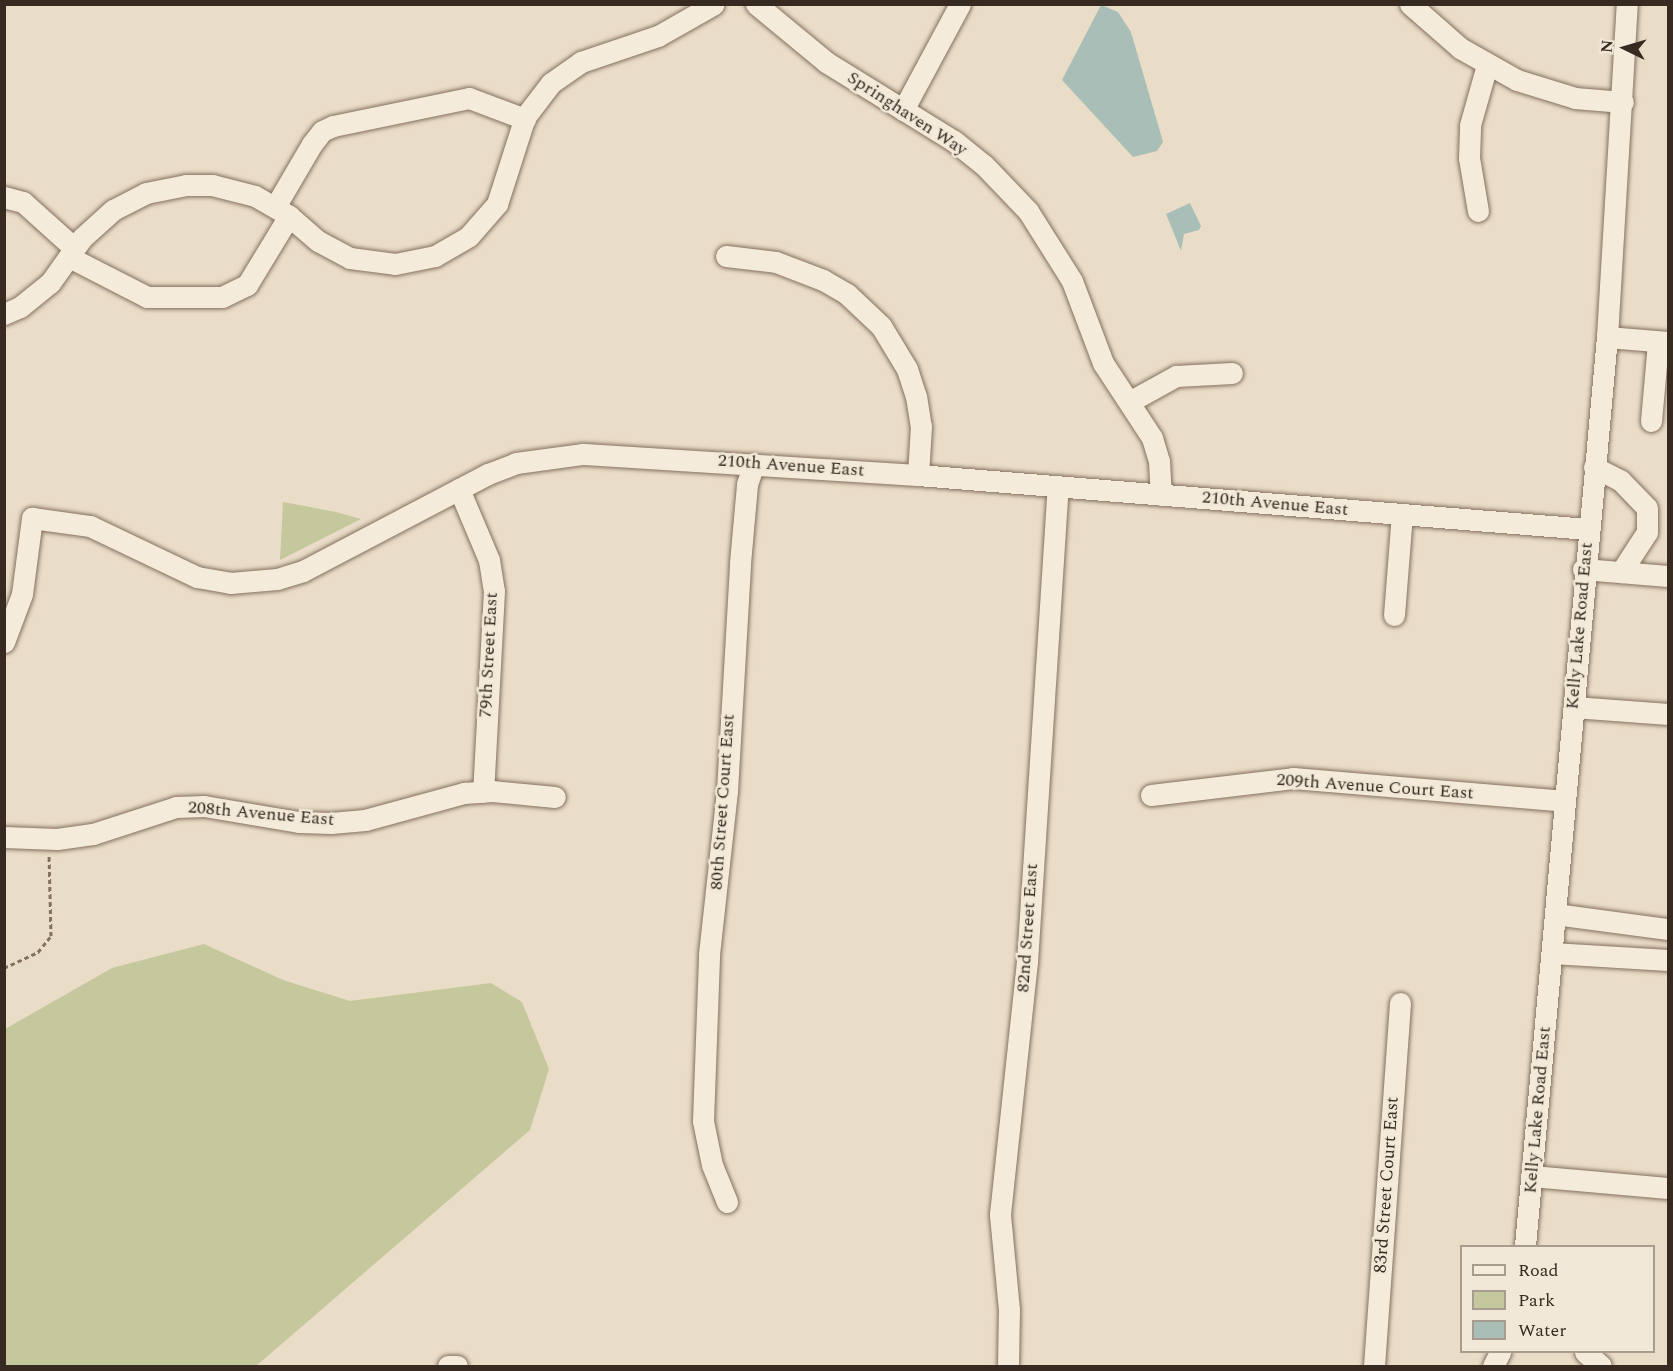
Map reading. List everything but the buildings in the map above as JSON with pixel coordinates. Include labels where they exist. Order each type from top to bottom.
[{"type":"street","points":[[4,314],[36,297],[71,253],[113,210],[163,188],[212,185],[255,196],[282,212],[318,241],[350,258],[395,264],[435,256],[469,236],[497,204],[525,119],[536,101],[565,72],[592,58],[658,36],[714,4]]},
{"type":"street","name":"Springhaven Way","points":[[756,4],[826,62],[954,141],[984,165],[1028,211],[1072,281],[1103,363],[1152,438],[1159,461],[1161,495]]},
{"type":"street","points":[[903,110],[960,4]]},
{"type":"street","points":[[1410,4],[1460,48],[1487,65],[1543,89],[1575,98],[1623,102]]},
{"type":"street","name":"Kelly Lake Road East","points":[[1525,1245],[1574,707],[1583,569],[1607,337],[1623,102],[1627,4]]},
{"type":"street","points":[[1478,211],[1469,158],[1470,125],[1487,65]]},
{"type":"street","points":[[4,197],[22,202],[71,253],[147,297],[222,297],[247,285],[312,144],[322,131],[333,126],[469,98],[525,119]]},
{"type":"street","points":[[726,256],[776,262],[812,274],[847,294],[881,326],[903,361],[916,396],[921,426],[918,475]]},
{"type":"street","points":[[1607,337],[1663,342],[1651,421]]},
{"type":"street","points":[[1129,402],[1176,376],[1232,373]]},
{"type":"street","name":"210th Avenue East","points":[[4,642],[22,594],[32,518],[90,526],[197,577],[230,583],[252,582],[303,571],[459,489],[516,463],[583,454],[918,475],[1588,529]]},
{"type":"street","name":"80th Street Court East","points":[[728,1202],[705,1142],[709,954],[727,791],[740,563],[747,484],[754,464]]},
{"type":"street","points":[[1594,467],[1621,481],[1647,508],[1647,532],[1621,572]]},
{"type":"street","name":"82nd Street East","points":[[1008,1366],[1009,1319],[1000,1203],[1027,962],[1058,488]]},
{"type":"street","name":"79th Street East","points":[[459,489],[489,560],[494,591],[483,792]]},
{"type":"street","points":[[1394,615],[1402,514]]},
{"type":"street","points":[[1583,569],[1668,576]]},
{"type":"street","points":[[1574,707],[1668,714]]},
{"type":"street","name":"209th Avenue Court East","points":[[1151,795],[1293,778],[1564,801]]},
{"type":"street","name":"208th Avenue East","points":[[4,837],[49,839],[93,834],[176,807],[204,806],[330,823],[365,820],[483,792],[555,798]]},
{"type":"street","points":[[1555,915],[1668,929]]},
{"type":"street","points":[[1552,953],[1668,960]]},
{"type":"street","name":"83rd Street Court East","points":[[1374,1366],[1400,1004]]},
{"type":"street","points":[[1532,1176],[1668,1188]]},
{"type":"street","points":[[1586,1353],[1601,1366]]},
{"type":"path","points":[[4,968],[38,952],[51,936],[49,839]]},
{"type":"green space","points":[[283,502],[336,512],[361,519],[280,560]]},
{"type":"green space","points":[[204,944],[283,980],[350,1001],[491,983],[522,1002],[549,1069],[530,1130],[256,1366],[5,1366],[5,1029],[112,968]]},
{"type":"water","points":[[1101,5],[1118,12],[1131,32],[1163,142],[1157,151],[1133,157],[1062,80]]},
{"type":"water","points":[[1190,203],[1201,226],[1199,230],[1184,234],[1181,251],[1166,214]]}]
